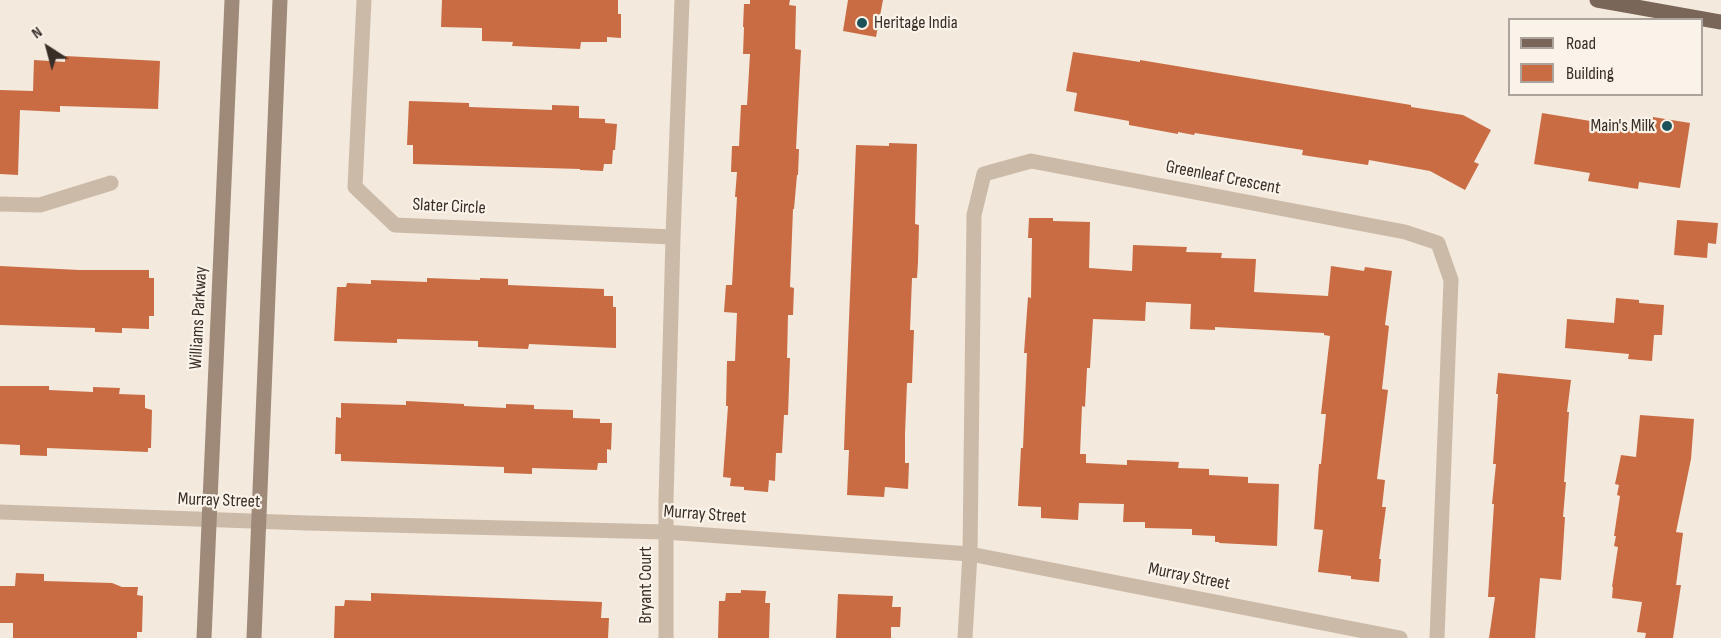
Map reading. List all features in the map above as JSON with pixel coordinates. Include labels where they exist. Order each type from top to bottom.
[{"type":"main road","name":"Williams Parkway","points":[[204,638],[232,0]]},
{"type":"main road","points":[[254,638],[280,0]]},
{"type":"main road","points":[[1597,0],[1698,18]]},
{"type":"main road","points":[[1703,19],[1721,22]]},
{"type":"street","name":"Slater Circle","points":[[364,0],[355,188],[395,225],[672,237]]},
{"type":"street","points":[[665,532],[672,237],[682,0]]},
{"type":"street","name":"Greenleaf Crescent","points":[[970,554],[974,215],[984,174],[1031,161],[1405,232],[1438,243],[1451,280],[1437,638]]},
{"type":"street","points":[[0,204],[40,205],[111,183]]},
{"type":"street","name":"Murray Street","points":[[0,512],[259,522],[665,532],[970,554],[1400,638]]},
{"type":"street","name":"Bryant Court","points":[[665,532],[666,638]]},
{"type":"street","points":[[965,638],[970,554]]},
{"type":"building","points":[[442,0],[618,0],[618,14],[621,14],[621,38],[607,37],[607,42],[581,42],[580,49],[512,46],[513,42],[482,41],[482,28],[441,27]]},
{"type":"building","points":[[750,0],[790,0],[789,5],[796,6],[795,49],[801,50],[796,149],[799,149],[798,175],[793,209],[790,287],[794,288],[793,315],[788,315],[787,358],[790,358],[788,415],[784,415],[782,453],[776,453],[775,481],[769,480],[768,492],[730,486],[731,478],[723,477],[728,406],[726,406],[727,361],[735,361],[737,313],[724,312],[726,285],[732,285],[737,197],[735,197],[737,172],[731,172],[732,146],[739,146],[741,105],[747,105],[750,54],[743,54],[743,27],[744,4],[750,4]]},
{"type":"building","name":"Heritage India","points":[[848,0],[883,0],[876,37],[843,31]]},
{"type":"building","points":[[1073,52],[1140,62],[1140,60],[1411,105],[1411,107],[1463,115],[1491,130],[1474,162],[1479,164],[1465,190],[1430,171],[1369,160],[1368,165],[1302,155],[1303,150],[1195,133],[1194,135],[1178,132],[1178,134],[1129,125],[1129,121],[1074,111],[1077,93],[1066,91]]},
{"type":"building","points":[[65,56],[160,61],[158,109],[60,106],[60,112],[20,110],[18,175],[0,174],[0,90],[33,91],[34,60],[65,62]]},
{"type":"building","points":[[409,101],[469,103],[469,107],[552,110],[552,105],[579,106],[579,118],[605,119],[605,123],[617,124],[612,164],[604,164],[603,171],[413,164],[413,145],[407,145]]},
{"type":"building","points":[[1542,113],[1651,131],[1653,117],[1690,123],[1680,188],[1639,182],[1638,189],[1588,181],[1590,173],[1534,164]]},
{"type":"building","points":[[889,143],[917,144],[915,224],[919,225],[918,262],[917,278],[912,278],[910,330],[914,330],[912,383],[907,383],[905,434],[905,463],[909,463],[908,489],[885,487],[884,497],[847,495],[849,450],[844,450],[856,145],[889,146]]},
{"type":"building","points":[[1029,218],[1090,222],[1089,268],[1132,271],[1133,245],[1187,247],[1186,252],[1222,253],[1221,258],[1256,259],[1254,292],[1328,296],[1331,266],[1364,271],[1365,267],[1392,271],[1385,325],[1389,326],[1382,389],[1388,390],[1377,479],[1385,480],[1382,507],[1386,507],[1379,559],[1381,559],[1379,582],[1318,572],[1323,530],[1314,529],[1326,414],[1321,414],[1330,336],[1324,333],[1215,327],[1215,330],[1190,329],[1191,304],[1146,302],[1145,321],[1093,319],[1090,368],[1087,368],[1085,407],[1082,406],[1080,454],[1086,454],[1086,463],[1127,465],[1127,460],[1179,462],[1178,468],[1209,469],[1209,475],[1248,477],[1248,483],[1279,484],[1277,546],[1219,543],[1215,542],[1215,536],[1192,535],[1192,529],[1145,528],[1145,522],[1123,522],[1124,504],[1079,503],[1078,520],[1041,518],[1041,507],[1018,506],[1027,353],[1024,353],[1028,297],[1031,298],[1032,238],[1028,238]]},
{"type":"building","points":[[1677,220],[1718,223],[1716,244],[1708,243],[1707,258],[1674,255]]},
{"type":"building","points":[[0,266],[79,270],[149,270],[149,278],[154,278],[154,316],[149,316],[149,329],[122,328],[122,333],[95,332],[95,328],[0,325]]},
{"type":"building","points":[[427,278],[508,279],[508,285],[604,289],[604,296],[613,296],[613,307],[616,307],[616,348],[529,344],[528,349],[478,347],[478,341],[397,339],[397,343],[334,341],[337,287],[346,287],[347,283],[371,284],[371,280],[427,282]]},
{"type":"building","points":[[1616,298],[1664,305],[1662,335],[1654,335],[1652,361],[1628,359],[1629,354],[1565,348],[1567,319],[1614,323]]},
{"type":"building","points":[[1498,373],[1571,380],[1567,412],[1569,412],[1561,580],[1540,578],[1535,638],[1489,638],[1495,597],[1488,597],[1496,464],[1493,464]]},
{"type":"building","points":[[0,386],[49,386],[49,390],[93,392],[93,387],[120,388],[119,394],[145,395],[145,408],[152,410],[151,448],[148,448],[148,452],[47,448],[47,456],[20,455],[20,445],[0,444]]},
{"type":"building","points":[[406,401],[506,408],[506,404],[534,405],[534,409],[573,410],[573,418],[600,419],[600,423],[612,423],[611,450],[607,449],[607,463],[598,463],[597,470],[532,468],[532,474],[504,473],[504,467],[341,461],[341,454],[335,454],[336,417],[341,418],[341,403],[406,405]]},
{"type":"building","points":[[1640,415],[1694,419],[1691,459],[1676,532],[1683,533],[1676,585],[1681,585],[1673,638],[1645,638],[1646,633],[1637,632],[1642,602],[1612,598],[1618,547],[1614,546],[1616,536],[1614,536],[1620,496],[1617,495],[1619,485],[1615,484],[1621,455],[1636,457]]},
{"type":"building","points":[[16,573],[44,574],[44,581],[112,583],[122,587],[138,587],[137,595],[143,596],[142,632],[137,632],[137,638],[13,638],[13,623],[0,623],[0,586],[15,586]]},
{"type":"building","points":[[741,590],[766,591],[765,603],[770,603],[769,638],[718,638],[719,601],[725,601],[726,593],[741,593]]},
{"type":"building","points":[[371,593],[602,602],[601,618],[609,618],[608,638],[334,638],[335,606],[344,606],[345,600],[371,601]]},
{"type":"building","points":[[838,594],[893,596],[892,607],[901,607],[900,627],[891,627],[891,638],[836,638]]},
{"type":"place","name":"Heritage India","points":[[862,23]]},
{"type":"place","name":"Main's Milk","points":[[1667,126]]}]
